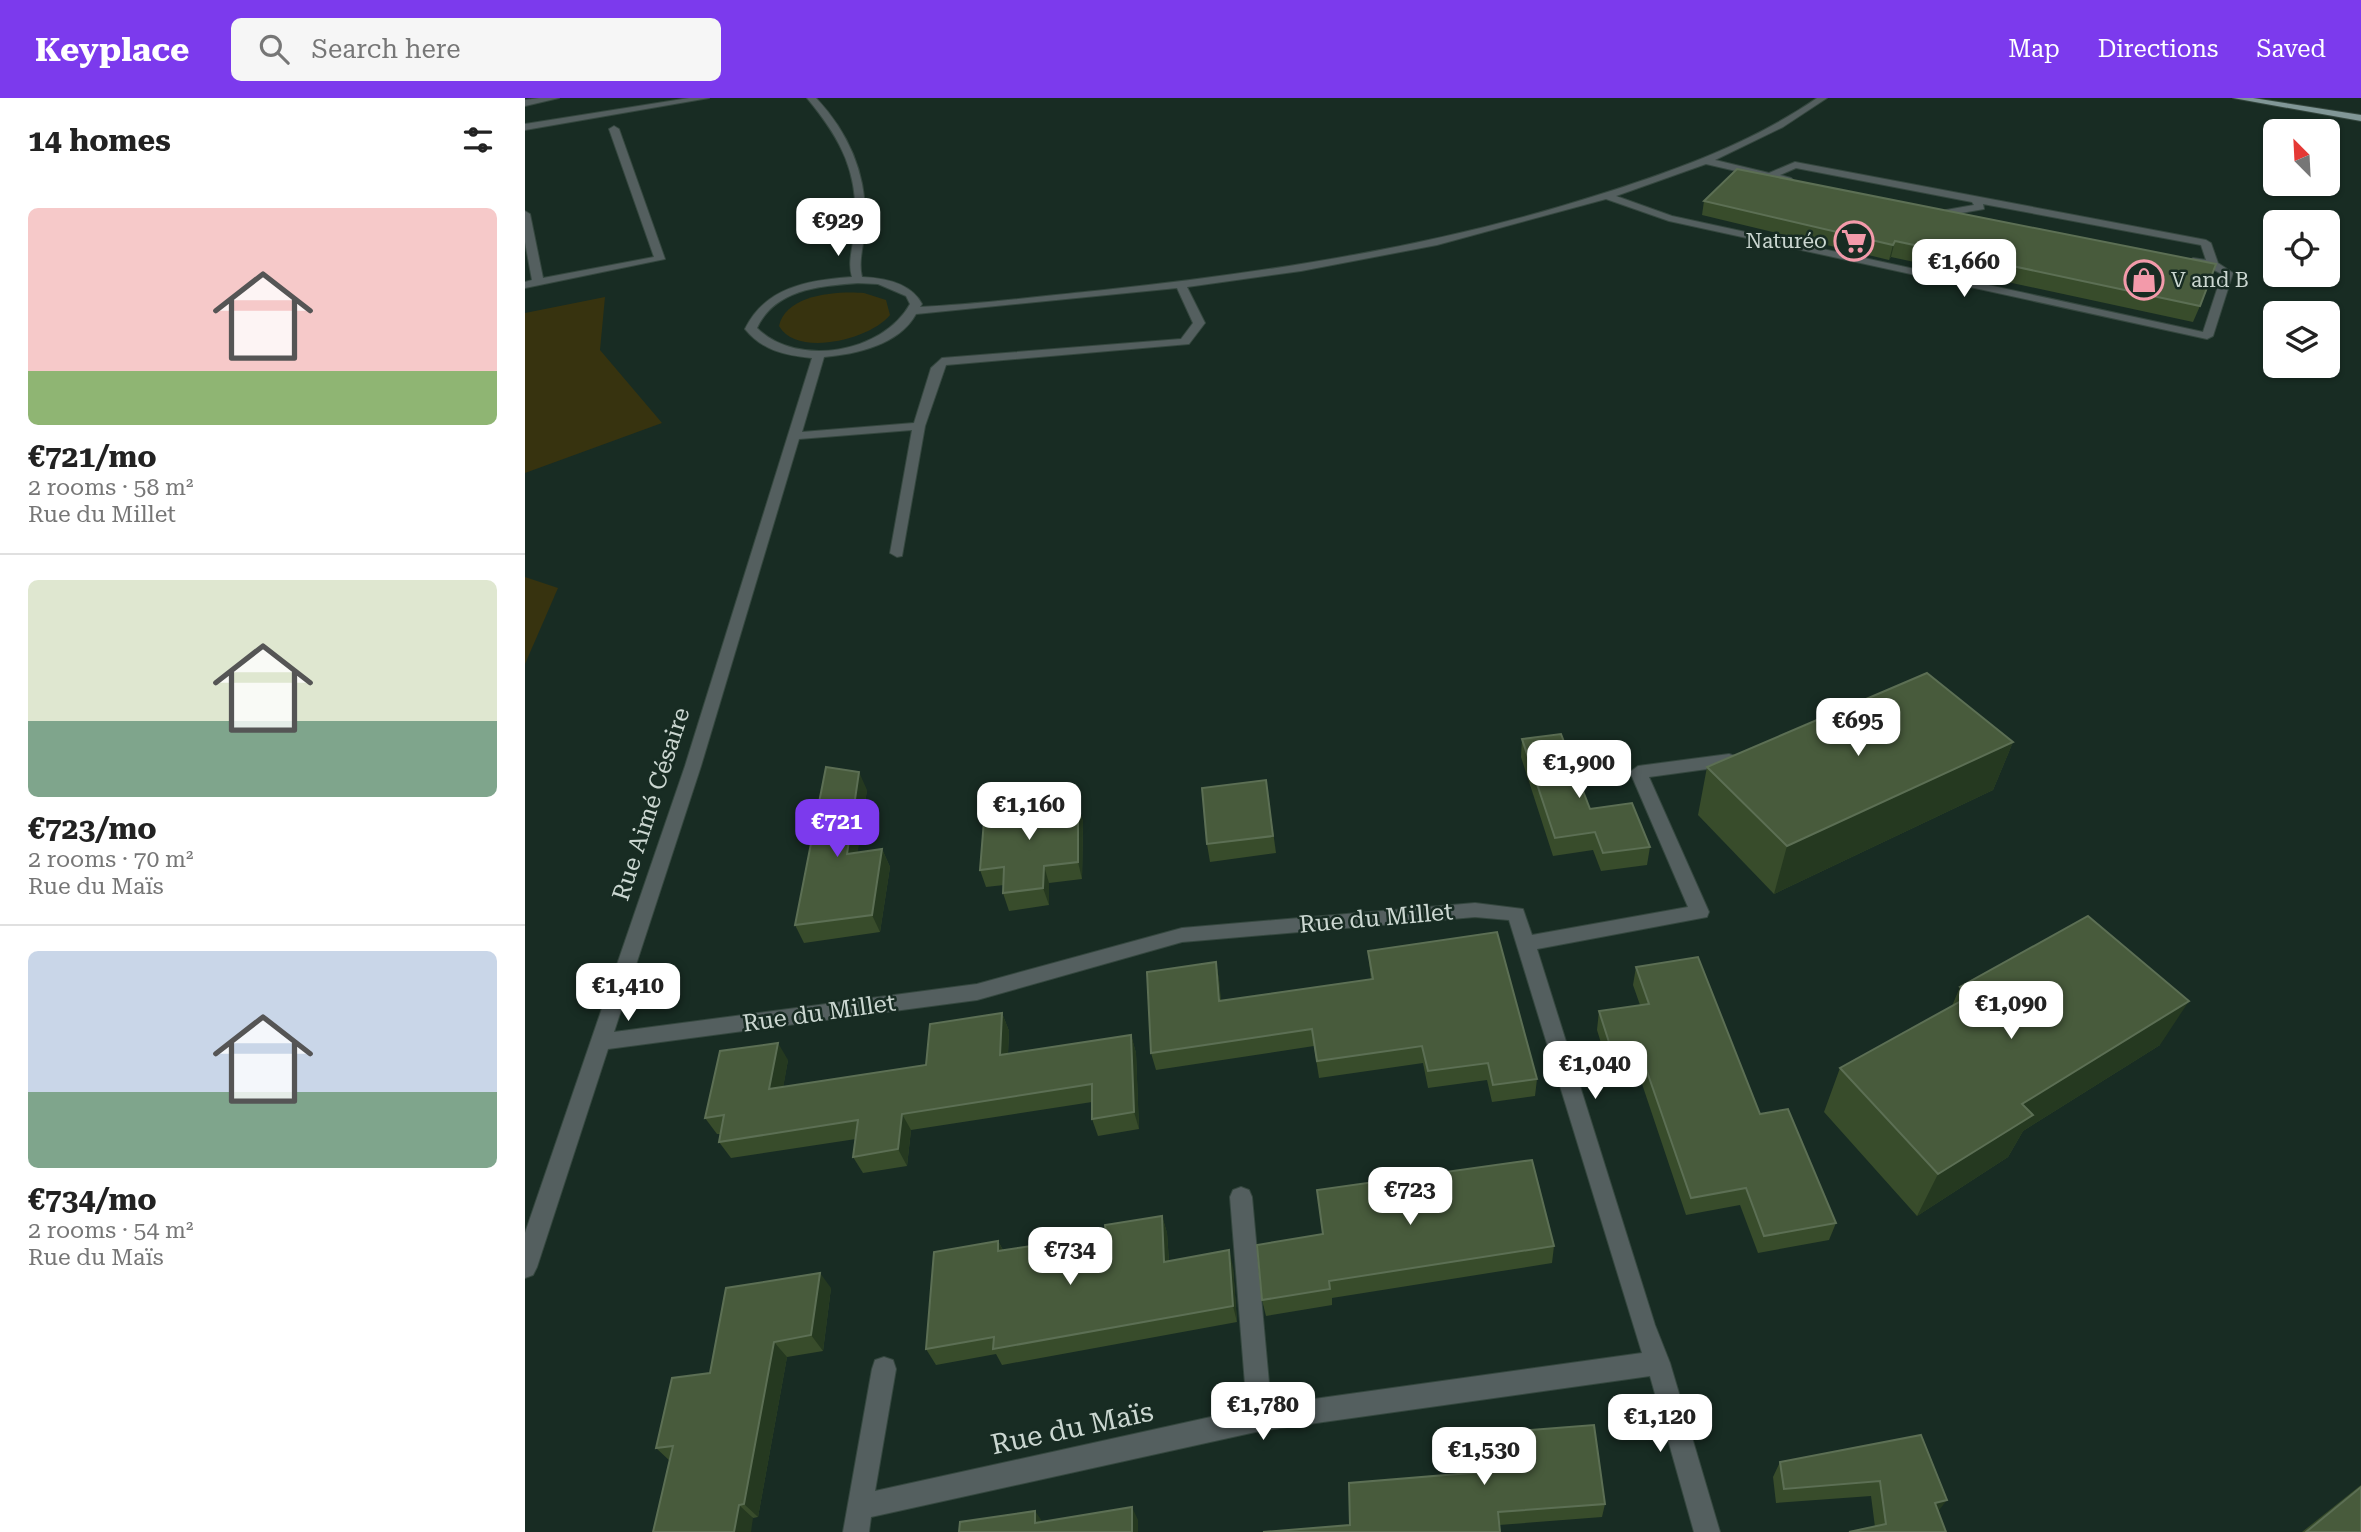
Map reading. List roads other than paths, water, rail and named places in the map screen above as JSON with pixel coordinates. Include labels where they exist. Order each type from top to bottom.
[{"type":"main road","points":[[2237,98],[2361,118]]},
{"type":"street","points":[[525,103],[555,98]]},
{"type":"street","points":[[525,127],[705,98]]},
{"type":"street","points":[[811,98],[830,116],[852,159],[861,193],[860,234],[852,267],[857,280]]},
{"type":"street","points":[[915,310],[1181,286],[1373,257],[1477,234],[1607,196],[1706,161],[1823,98]]},
{"type":"street","points":[[525,285],[660,259],[614,129]]},
{"type":"street","points":[[1706,161],[1795,181]]},
{"type":"street","points":[[1770,176],[1795,165],[2206,243],[2213,265]]},
{"type":"street","points":[[1607,196],[1668,218],[2207,336],[2228,273],[2213,265],[2187,260]]},
{"type":"street","points":[[1950,212],[1980,207],[1975,198]]},
{"type":"street","points":[[1937,209],[1989,220]]},
{"type":"street","points":[[525,214],[538,283]]},
{"type":"street","points":[[857,280],[899,286],[911,294],[916,304],[915,310],[902,327],[884,338],[860,347],[819,354],[771,348],[757,340],[751,329],[754,318],[765,306],[784,295],[832,282],[857,280]]},
{"type":"street","points":[[897,553],[919,426],[937,368],[942,362],[1185,342],[1199,323],[1181,286]]},
{"type":"street","name":"Rue Aimé Césaire","points":[[525,1267],[693,766],[819,354]]},
{"type":"street","points":[[794,436],[919,426]]},
{"type":"street","points":[[1525,944],[1700,912],[1637,772],[1729,760]]},
{"type":"street","name":"Rue du Millet","points":[[600,1042],[977,992],[1182,935],[1475,910],[1516,914],[1639,1312],[1658,1363],[1707,1532]]},
{"type":"street","points":[[1241,1197],[1259,1419]]},
{"type":"street","name":"Rue du Maïs","points":[[859,1507],[1259,1419],[1658,1363]]},
{"type":"street","points":[[856,1532],[884,1369]]},
{"type":"place","name":"Naturéo","points":[[1854,241]]},
{"type":"place","name":"V and B","points":[[2144,280]]}]
